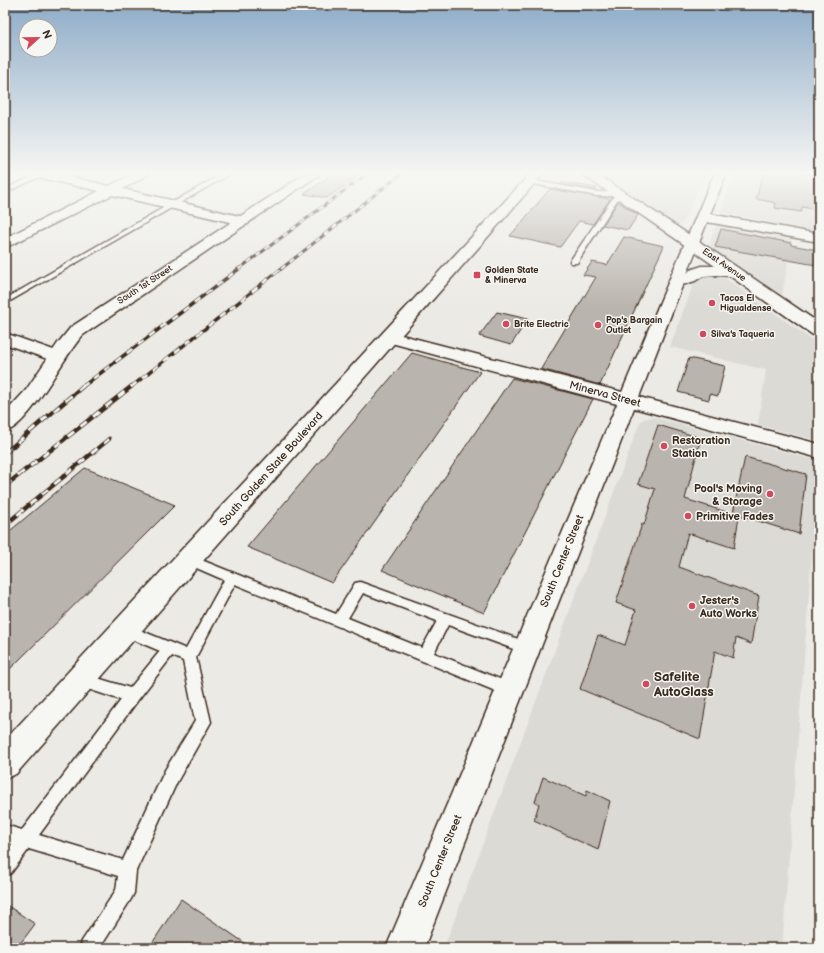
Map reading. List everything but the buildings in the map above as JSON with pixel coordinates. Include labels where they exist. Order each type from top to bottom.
[{"type":"street","points":[[5,244],[55,218]]},
{"type":"street","points":[[232,218],[243,221]]},
{"type":"street","name":"South 1st Street","points":[[5,425],[29,399],[70,338],[85,325],[247,218]]},
{"type":"street","name":"South Golden State Boulevard","points":[[5,763],[497,218]]},
{"type":"street","name":"East Avenue","points":[[655,218],[819,331]]},
{"type":"street","name":"South Center Street","points":[[405,948],[702,218]]},
{"type":"street","points":[[711,218],[819,238]]},
{"type":"street","points":[[676,282],[690,278],[695,273],[702,271],[717,270],[734,272]]},
{"type":"street","name":"Minerva Street","points":[[390,337],[819,451]]},
{"type":"street","points":[[5,338],[56,357]]},
{"type":"lane","points":[[5,302],[151,218]]},
{"type":"lane","points":[[574,261],[602,218]]},
{"type":"lane","points":[[188,560],[510,690]]},
{"type":"lane","points":[[89,948],[125,893],[127,870],[171,776],[203,722],[189,657],[232,577]]},
{"type":"lane","points":[[340,621],[360,587],[527,648]]},
{"type":"lane","points":[[425,656],[444,618]]},
{"type":"lane","points":[[125,630],[189,657]]},
{"type":"lane","points":[[5,867],[133,695],[170,649]]},
{"type":"lane","points":[[81,679],[121,693],[133,695]]},
{"type":"lane","points":[[5,833],[127,870]]},
{"type":"shaded area","points":[[666,218],[685,218],[682,224],[674,224]]},
{"type":"shaded area","points":[[751,218],[819,218],[819,232]]},
{"type":"shaded area","points":[[718,226],[792,240],[782,295],[709,247],[714,228]]},
{"type":"shaded area","points":[[713,274],[725,278],[819,345],[819,441],[758,425],[766,370],[670,347],[696,277]]},
{"type":"shaded area","points":[[653,417],[819,461],[782,948],[444,948],[640,422],[644,419]]},
{"type":"railway","points":[[239,269],[307,218]]},
{"type":"railway","points":[[281,269],[345,218]]},
{"type":"railway","points":[[82,387],[240,268]]},
{"type":"railway","points":[[131,387],[282,268]]},
{"type":"railway","points":[[5,453],[83,386]]},
{"type":"railway","points":[[5,486],[132,386]]},
{"type":"railway","points":[[5,525],[109,439]]},
{"type":"place","name":"Golden State & Minerva","points":[[477,275]]},
{"type":"place","name":"Tacos El Higualdense","points":[[712,303]]},
{"type":"place","name":"Brite Electric","points":[[506,324]]},
{"type":"place","name":"Pop's Bargain Outlet","points":[[598,325]]},
{"type":"place","name":"Silva's Taqueria","points":[[703,334]]},
{"type":"place","name":"Restoration Station","points":[[664,446]]},
{"type":"place","name":"Pool's Moving & Storage","points":[[770,494]]},
{"type":"place","name":"Primitive Fades","points":[[688,516]]},
{"type":"place","name":"Jester's Auto Works","points":[[692,606]]},
{"type":"place","name":"Safelite AutoGlass","points":[[646,684]]}]
